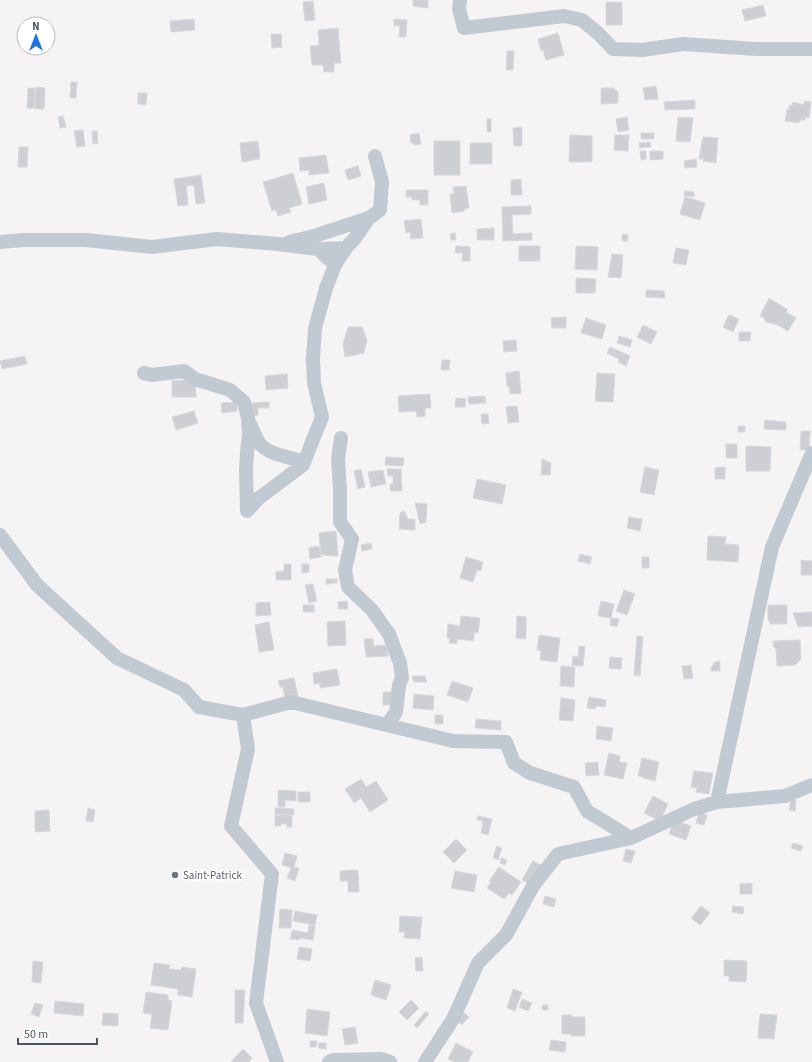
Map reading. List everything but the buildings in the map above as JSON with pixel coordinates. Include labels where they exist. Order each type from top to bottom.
[{"type":"street","points":[[460,0],[459,9],[464,28],[564,16],[582,20],[599,34],[613,49],[642,50],[683,44],[756,50],[812,49]]},
{"type":"street","points":[[278,244],[314,236],[369,218],[380,210],[382,182],[375,156]]},
{"type":"street","points":[[144,373],[151,375],[184,371],[195,379],[230,390],[244,402],[250,435],[246,470],[247,511],[259,498],[303,465],[322,417],[314,384],[313,359],[316,328],[326,288],[335,265],[369,218]]},
{"type":"street","points":[[0,242],[24,240],[86,240],[152,246],[217,239],[318,249],[346,248]]},
{"type":"street","points":[[318,249],[335,265]]},
{"type":"street","points":[[248,418],[260,444],[274,453],[304,462]]},
{"type":"street","points":[[342,438],[338,459],[340,522],[352,539],[345,570],[348,587],[372,610],[389,634],[400,663],[402,678],[399,685],[396,712],[387,725]]},
{"type":"street","points":[[717,802],[772,547],[812,454]]},
{"type":"street","points":[[0,535],[37,585],[117,658],[184,690],[199,707],[243,715],[291,702],[453,741],[506,742],[514,763],[530,774],[574,787],[587,811],[631,838]]},
{"type":"street","points":[[243,715],[248,749],[231,826],[272,874],[256,1002],[278,1062]]},
{"type":"street","points":[[425,1062],[453,1019],[478,963],[506,936],[533,886],[558,854],[631,838],[694,809],[717,802],[785,796],[812,785]]},
{"type":"street","points":[[329,1062],[333,1060],[381,1059],[390,1062]]},
{"type":"place","name":"Saint-Patrick","points":[[175,875]]}]
